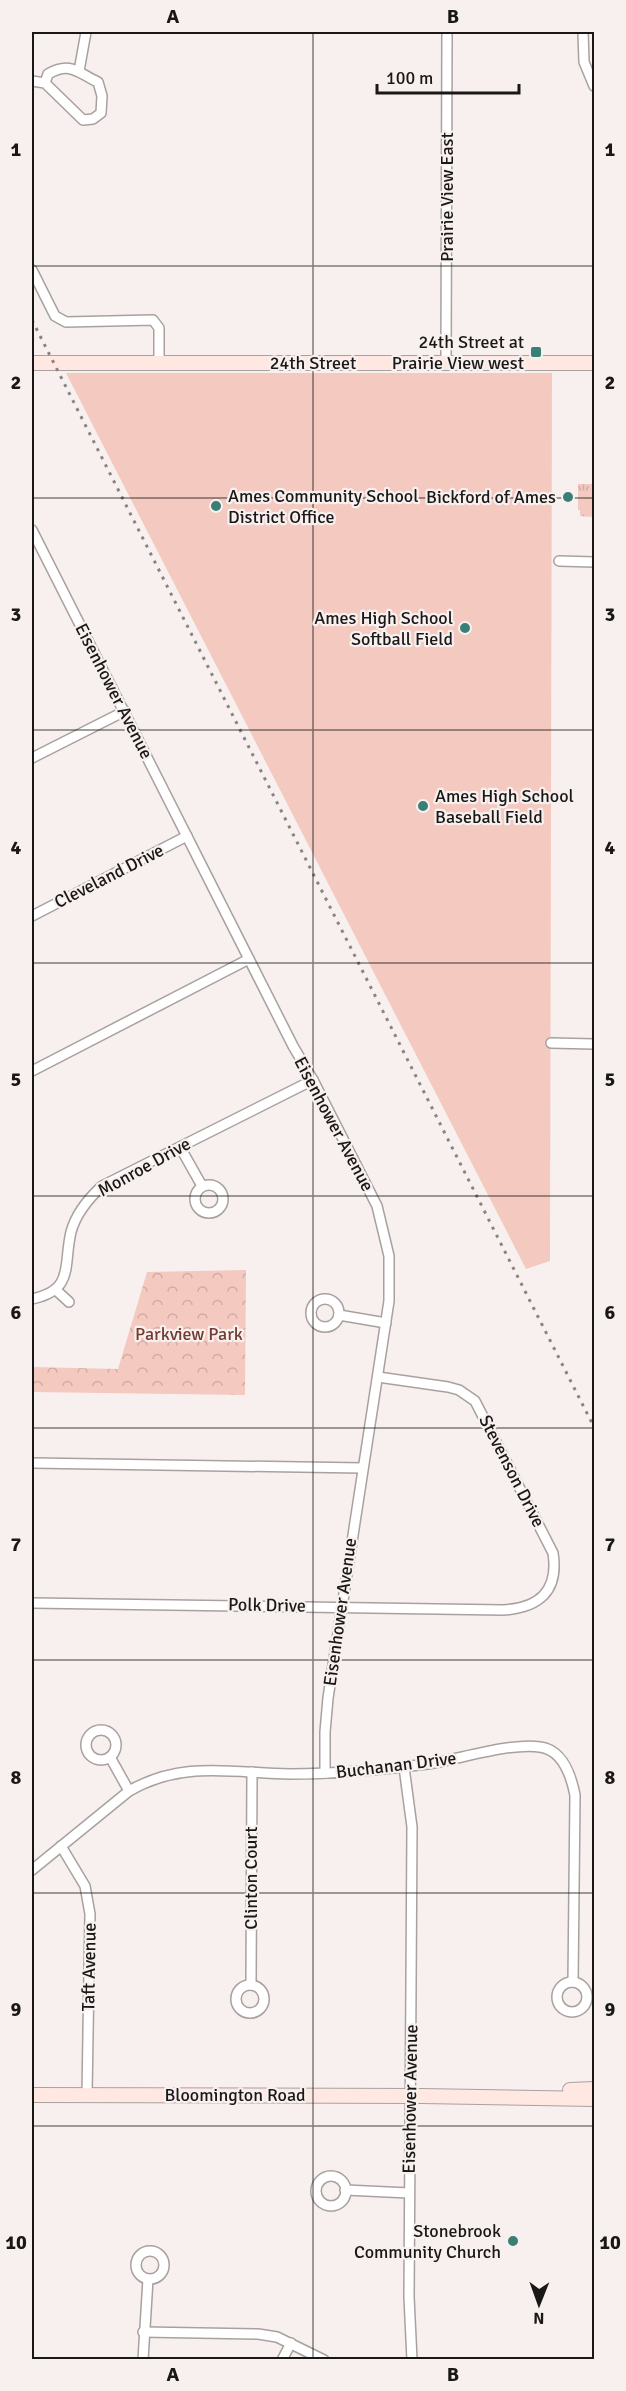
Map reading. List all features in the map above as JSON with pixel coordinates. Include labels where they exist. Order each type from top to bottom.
[{"type":"street","points":[[79,71],[86,32]]},
{"type":"street","name":"Prairie View East","points":[[446,363],[447,32]]},
{"type":"street","points":[[584,32],[584,62],[594,86]]},
{"type":"street","points":[[32,81],[45,83],[83,120],[93,119],[101,112],[102,96],[98,82],[79,71],[69,67],[58,68],[48,74],[45,83]]},
{"type":"street","points":[[32,270],[55,316],[66,322],[153,320],[159,327],[159,363]]},
{"type":"street","name":"24th Street","points":[[32,363],[594,363]]},
{"type":"street","name":"Eisenhower Avenue","points":[[32,530],[293,1046],[313,1080],[377,1206],[385,1230],[390,1256],[386,1323],[328,1698],[325,1773]]},
{"type":"street","points":[[559,561],[594,562]]},
{"type":"street","points":[[32,758],[125,711]]},
{"type":"street","name":"Cleveland Drive","points":[[32,916],[187,836]]},
{"type":"street","points":[[32,1071],[249,959]]},
{"type":"street","points":[[551,1043],[594,1044]]},
{"type":"street","name":"Monroe Drive","points":[[56,1290],[64,1280],[68,1266],[69,1244],[75,1220],[89,1198],[102,1186],[313,1080]]},
{"type":"street","points":[[180,1147],[202,1186]]},
{"type":"street","points":[[32,1299],[45,1297],[56,1290],[69,1302]]},
{"type":"street","points":[[339,1314],[386,1323]]},
{"type":"street","name":"Stevenson Drive","points":[[378,1377],[459,1390],[475,1401],[481,1409],[548,1540],[555,1564],[553,1577],[545,1595],[527,1607],[503,1610]]},
{"type":"street","points":[[32,1463],[362,1468]]},
{"type":"street","name":"Polk Drive","points":[[32,1603],[503,1610]]},
{"type":"street","name":"Buchanan Drive","points":[[32,1870],[129,1791],[156,1779],[195,1770],[354,1773],[404,1767],[524,1746],[542,1747],[555,1754],[565,1764],[572,1778],[575,1795],[573,1982]]},
{"type":"street","points":[[110,1757],[129,1791]]},
{"type":"street","name":"Eisenhower Avenue","points":[[404,1767],[412,1827],[409,2193],[409,2297],[412,2360]]},
{"type":"street","name":"Clinton Court","points":[[251,1985],[252,1772]]},
{"type":"street","name":"Taft Avenue","points":[[61,1846],[85,1886],[90,1914],[87,2094]]},
{"type":"street","name":"Bloomington Road","points":[[438,2096],[594,2089]]},
{"type":"street","name":"Bloomington Road","points":[[32,2095],[438,2096],[594,2099]]},
{"type":"street","points":[[345,2190],[409,2193]]},
{"type":"street","points":[[143,2360],[148,2279]]},
{"type":"street","points":[[143,2332],[258,2334],[277,2337],[324,2360]]},
{"type":"street","points":[[282,2360],[291,2343]]},
{"type":"green space","points":[[66,373],[552,373],[550,1261],[526,1269]]},
{"type":"green space","points":[[578,484],[594,484],[594,517],[580,516]]},
{"type":"green space","name":"Parkview Park","points":[[246,1270],[245,1395],[32,1392],[32,1367],[118,1369],[147,1272]]},
{"type":"railway","points":[[32,320],[594,1427]]},
{"type":"place","name":"24th Street at Prairie View west","points":[[536,352]]},
{"type":"place","name":"Bickford of Ames","points":[[568,497]]},
{"type":"place","name":"Ames Community School District Office","points":[[216,506]]},
{"type":"place","name":"Ames High School Softball Field","points":[[465,628]]},
{"type":"place","name":"Ames High School Baseball Field","points":[[423,806]]},
{"type":"place","name":"Stonebrook Community Church","points":[[513,2241]]}]
